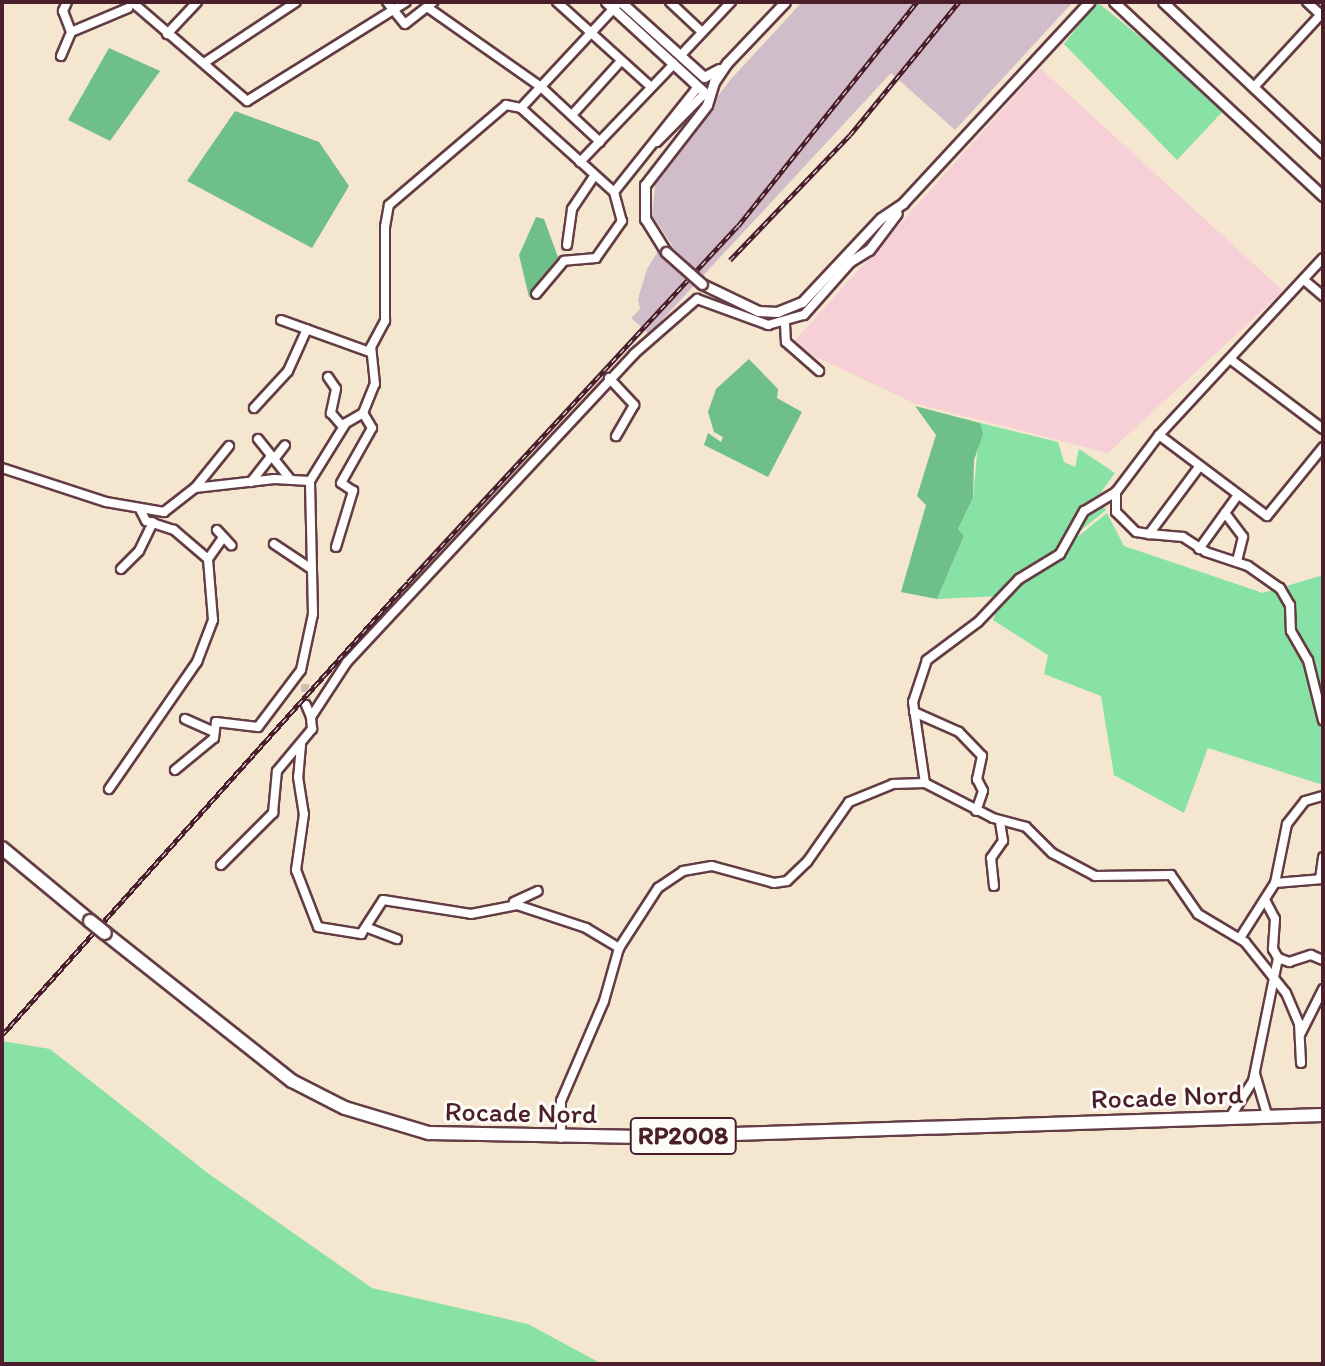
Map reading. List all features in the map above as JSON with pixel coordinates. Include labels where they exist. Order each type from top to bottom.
[{"type":"highway","name":"Rocade Nord","points":[[2,848],[264,1062],[345,1108],[437,1135],[561,1139],[1323,1115]]},
{"type":"street","points":[[61,56],[71,32],[63,11],[67,2]]},
{"type":"street","points":[[113,2],[131,6],[247,101],[406,2]]},
{"type":"street","points":[[167,34],[197,2]]},
{"type":"street","points":[[204,63],[296,2]]},
{"type":"street","points":[[387,2],[405,24],[430,5],[540,86],[600,142]]},
{"type":"street","points":[[557,2],[651,87]]},
{"type":"street","points":[[670,2],[702,32]]},
{"type":"street","points":[[580,162],[731,2]]},
{"type":"street","points":[[614,192],[705,85],[785,2]]},
{"type":"street","points":[[311,717],[347,662],[609,378],[697,299],[761,324],[785,324],[804,315],[1089,2]]},
{"type":"street","points":[[1114,2],[1323,196]]},
{"type":"street","points":[[1163,2],[1323,153]]},
{"type":"street","points":[[1254,87],[1322,14],[1307,2]]},
{"type":"street","points":[[521,108],[615,4],[705,85]]},
{"type":"street","points":[[71,32],[131,6]]},
{"type":"street","points":[[572,115],[621,61]]},
{"type":"street","points":[[705,85],[697,116],[643,191],[645,219],[666,252],[702,284],[729,301],[777,312],[802,302],[861,243],[886,223]]},
{"type":"street","points":[[175,770],[197,747],[207,746],[216,722],[258,727],[301,670],[313,614],[310,481],[343,427],[363,413],[375,384],[370,352],[385,321],[389,205],[497,108],[521,108],[614,192],[621,229],[593,260],[564,261],[536,294]]},
{"type":"street","points":[[567,245],[572,209],[594,176]]},
{"type":"street","points":[[835,271],[850,263],[861,243]]},
{"type":"street","points":[[925,783],[914,712],[927,660],[978,622],[1019,579],[1060,554],[1084,511],[1116,492],[1159,435],[1323,258]]},
{"type":"street","points":[[1304,280],[1323,296]]},
{"type":"street","points":[[281,320],[370,352]]},
{"type":"street","points":[[785,324],[786,342],[819,371]]},
{"type":"street","points":[[254,408],[288,371],[307,329]]},
{"type":"street","points":[[1230,359],[1323,429]]},
{"type":"street","points":[[328,377],[336,389],[331,413],[343,427]]},
{"type":"street","points":[[609,378],[634,405],[616,436]]},
{"type":"street","points":[[336,547],[353,491],[341,483],[372,428],[363,413]]},
{"type":"street","points":[[1159,435],[1199,467],[1271,516],[1323,447]]},
{"type":"street","points":[[258,439],[290,479]]},
{"type":"street","points":[[251,482],[285,445]]},
{"type":"street","points":[[2,468],[141,511],[164,512],[195,488],[229,446]]},
{"type":"street","points":[[1149,534],[1199,467]]},
{"type":"street","points":[[195,488],[290,479],[310,481]]},
{"type":"street","points":[[1116,492],[1116,512],[1126,523],[1149,534],[1183,537],[1199,549],[1237,561],[1272,580],[1288,598],[1291,631],[1305,649],[1323,720]]},
{"type":"street","points":[[1199,549],[1238,495]]},
{"type":"street","points":[[141,511],[153,525],[174,530],[208,559]]},
{"type":"street","points":[[121,569],[153,525],[153,513]]},
{"type":"street","points":[[1225,513],[1243,537],[1237,561]]},
{"type":"street","points":[[109,789],[153,733],[209,640],[213,620],[208,559],[220,535],[231,545]]},
{"type":"street","points":[[274,544],[310,568]]},
{"type":"street","points":[[301,670],[305,684]]},
{"type":"street","points":[[221,865],[273,813],[274,779],[312,729],[306,705]]},
{"type":"street","points":[[914,712],[959,732],[982,756],[977,777],[983,791],[976,811]]},
{"type":"street","points":[[185,719],[214,732]]},
{"type":"street","points":[[301,744],[298,777],[304,814],[296,870],[304,900],[318,927],[361,934],[368,928],[372,911],[383,900],[471,914],[507,905],[538,891]]},
{"type":"street","points":[[561,1139],[561,1101],[604,1001],[619,948],[644,905],[669,879],[712,866],[774,883],[787,881],[807,862],[849,802],[893,784],[925,783],[976,811],[1026,827],[1052,853],[1095,876],[1171,875],[1203,919],[1240,938],[1272,974],[1292,1003],[1301,1034],[1301,1063]]},
{"type":"street","points":[[1240,938],[1275,883],[1287,824],[1305,801],[1323,796]]},
{"type":"street","points":[[994,886],[990,861],[1003,841],[1000,821]]},
{"type":"street","points":[[1275,883],[1322,879],[1323,857]]},
{"type":"street","points":[[1265,900],[1276,923],[1273,949],[1278,958],[1289,962],[1311,955],[1323,960]]},
{"type":"street","points":[[507,905],[586,928],[619,948]]},
{"type":"street","points":[[368,928],[397,939]]},
{"type":"street","points":[[1229,1119],[1255,1073],[1272,974],[1278,958]]},
{"type":"street","points":[[1301,1034],[1323,989]]},
{"type":"street","points":[[1255,1073],[1268,1118]]},
{"type":"shaded area","points":[[802,2],[1073,2],[955,130],[891,73],[649,334],[631,318],[640,309],[638,299],[647,269],[658,251],[663,255],[672,245],[652,215],[656,177],[731,79]]},
{"type":"shaded area","points":[[1040,68],[1283,291],[1108,453],[914,403],[791,345]]},
{"type":"green space","points":[[1097,2],[1227,107],[1177,160],[1064,44]]},
{"type":"green space","points":[[109,48],[160,71],[110,141],[68,120]]},
{"type":"green space","points":[[235,111],[319,142],[349,186],[312,248],[187,181]]},
{"type":"green space","points":[[536,217],[544,219],[559,260],[529,297],[519,255]]},
{"type":"green space","points":[[749,359],[778,389],[777,398],[802,412],[768,477],[704,445],[708,433],[721,442],[723,437],[714,432],[708,412],[716,389]]},
{"type":"green space","points":[[915,406],[980,423],[983,434],[974,460],[973,498],[958,529],[964,536],[937,599],[901,592],[926,505],[917,496],[936,435]]},
{"type":"green space","points":[[980,423],[1058,442],[1064,462],[1075,467],[1079,449],[1115,473],[1097,498],[1106,510],[1000,596],[937,599],[964,536],[958,529],[973,498]]},
{"type":"green space","points":[[1107,513],[1124,546],[1263,593],[1323,575],[1323,785],[1208,748],[1184,813],[1114,775],[1101,696],[1044,674],[1048,655],[993,620],[1001,599]]},
{"type":"green space","points":[[2,1041],[50,1049],[209,1174],[372,1288],[528,1324],[602,1364],[2,1364]]},
{"type":"tunnel","points":[[305,684],[306,705]]},
{"type":"railway","points":[[2,1035],[408,582],[738,226],[917,2]]},
{"type":"railway","points":[[730,260],[850,135],[959,2]]}]
